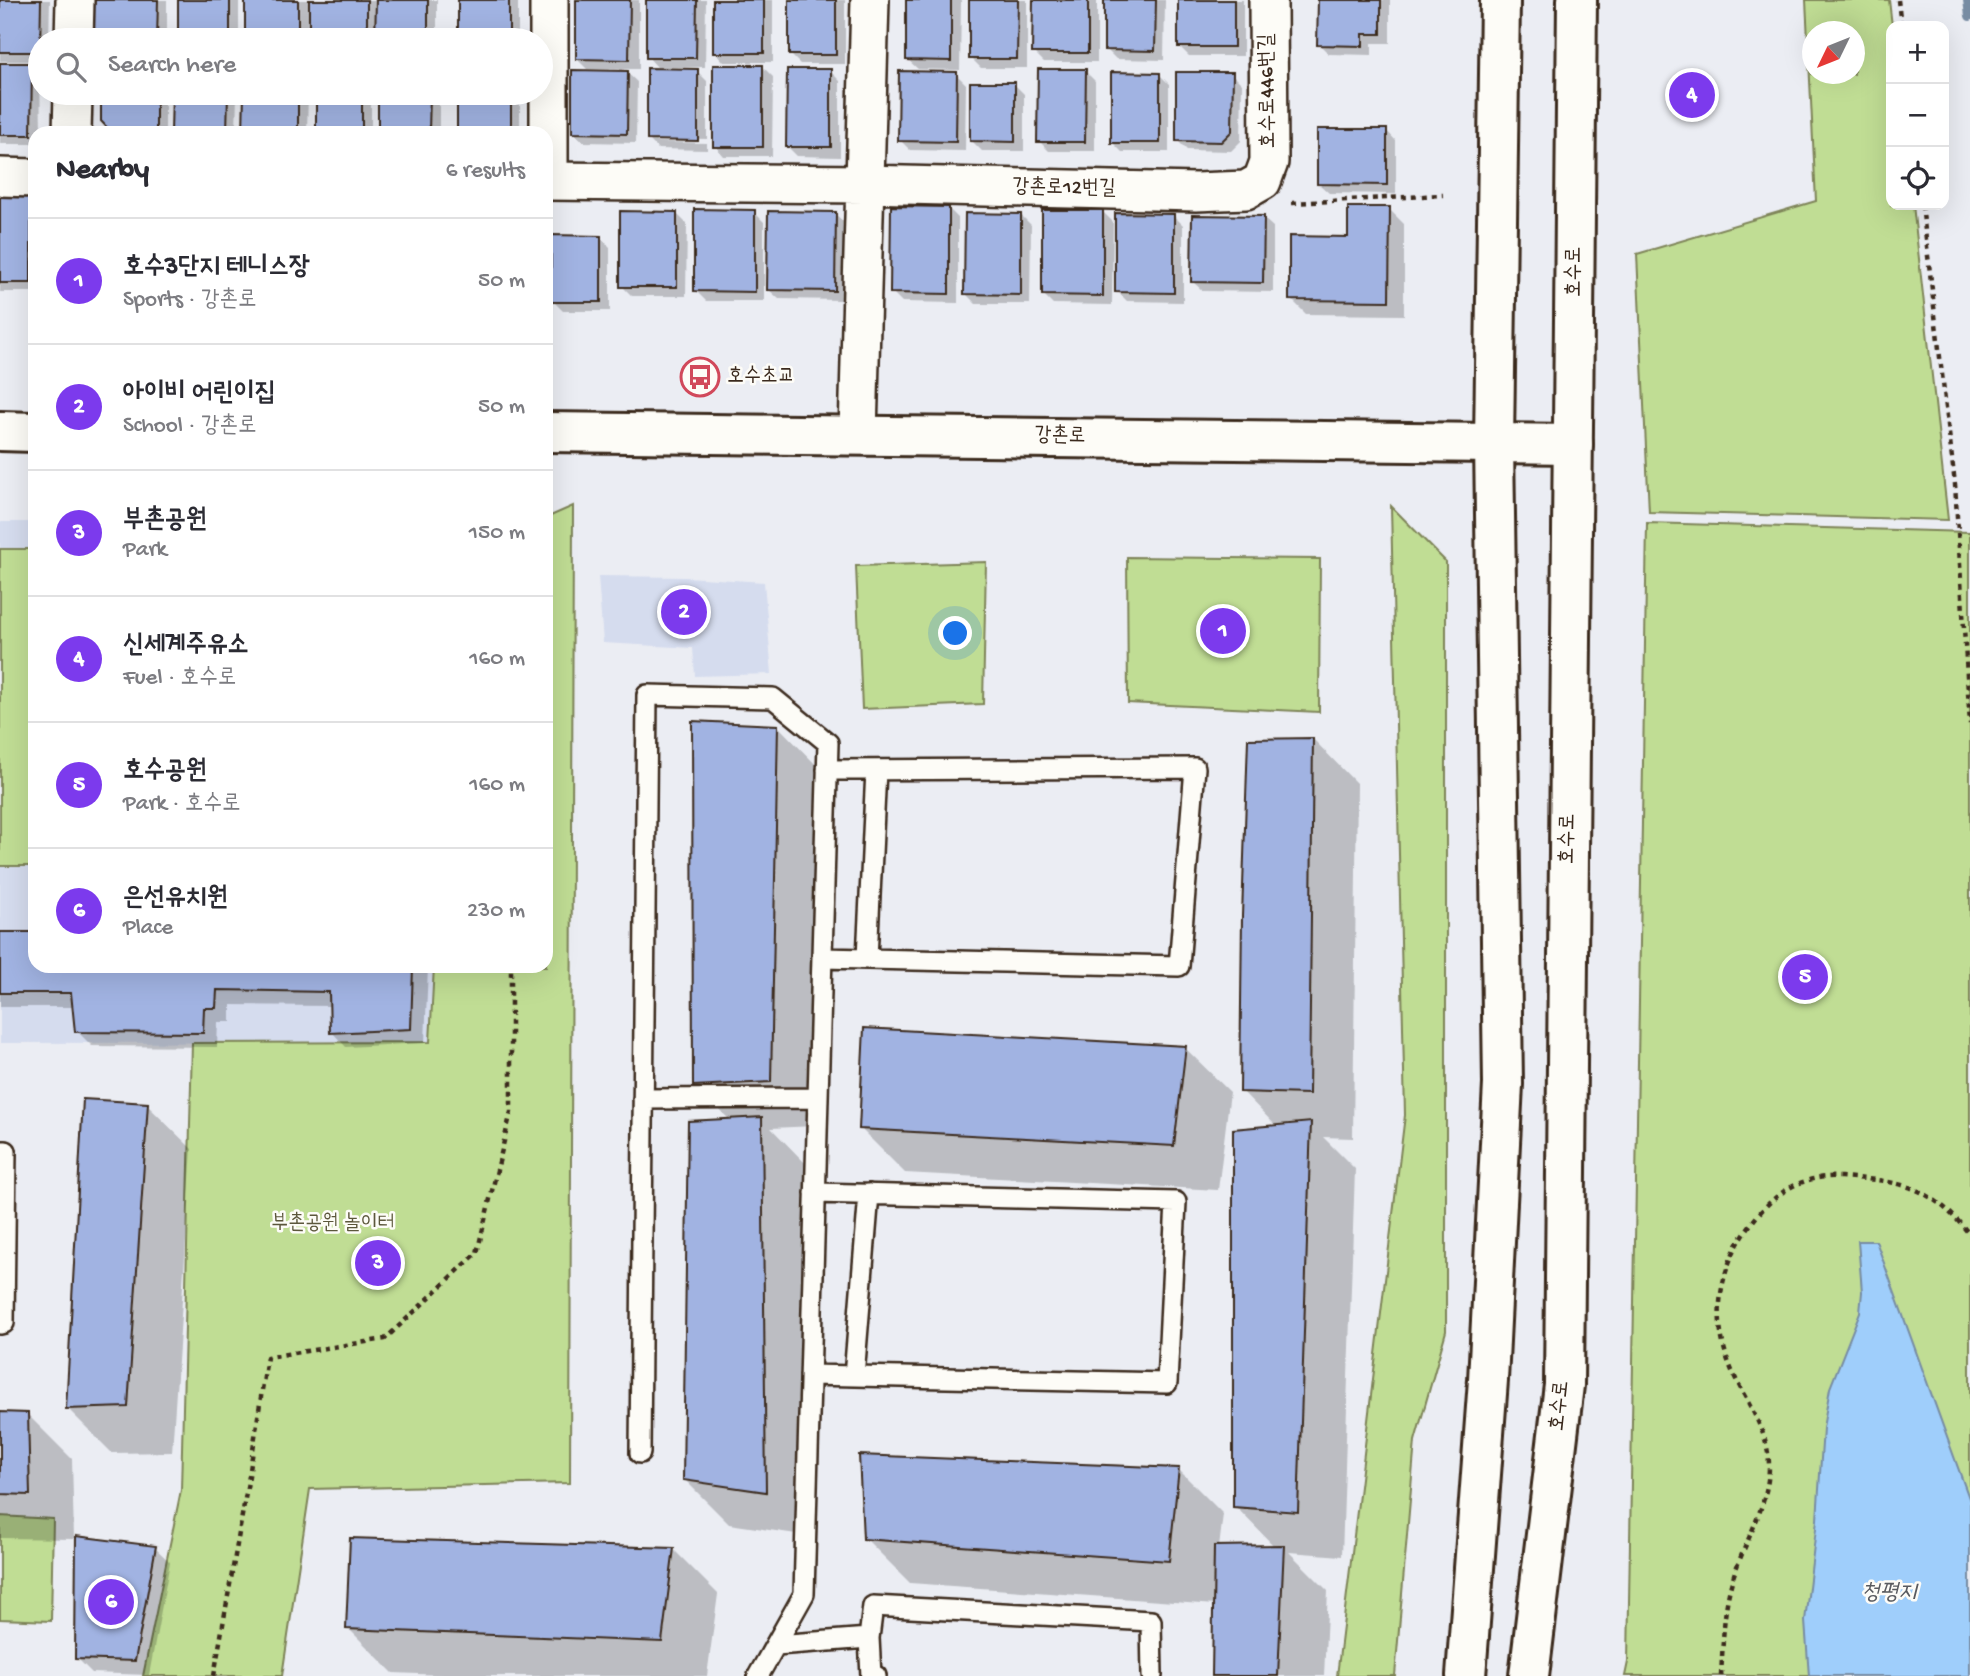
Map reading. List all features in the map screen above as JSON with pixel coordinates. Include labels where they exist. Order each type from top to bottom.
[{"type":"main road","points":[[1466,1676],[1488,1380],[1503,1084],[1494,443],[1500,0]]},
{"type":"main road","name":"호수로","points":[[1529,1676],[1564,1385],[1577,0]]},
{"type":"main road","points":[[0,431],[28,432]]},
{"type":"main road","name":"강촌로","points":[[553,432],[1573,444]]},
{"type":"street","points":[[74,28],[75,0]]},
{"type":"street","points":[[549,0],[549,28]]},
{"type":"street","points":[[858,434],[870,0]]},
{"type":"street","name":"호수로446번길","points":[[1262,181],[1269,162],[1268,0]]},
{"type":"street","points":[[72,126],[73,105]]},
{"type":"street","points":[[548,105],[548,126]]},
{"type":"street","points":[[0,177],[28,178]]},
{"type":"street","name":"강촌로12번길","points":[[553,180],[1196,192],[1245,190],[1262,181]]},
{"type":"lane","points":[[640,1453],[647,695],[774,698],[828,743],[804,1594],[758,1676]]},
{"type":"lane","points":[[822,958],[1179,966],[1195,768],[827,770]]},
{"type":"lane","points":[[867,958],[876,770]]},
{"type":"lane","points":[[643,1099],[818,1098]]},
{"type":"lane","points":[[0,1151],[6,1151],[2,1240],[4,1323],[0,1324]]},
{"type":"lane","points":[[810,1374],[1167,1382],[1176,1202],[815,1194]]},
{"type":"lane","points":[[854,1376],[869,1194]]},
{"type":"lane","points":[[876,1676],[871,1676],[869,1638],[873,1606],[1151,1621],[1152,1676]]},
{"type":"lane","points":[[776,1645],[869,1638]]},
{"type":"path","points":[[1898,0],[1900,21]]},
{"type":"path","points":[[1262,181],[1287,203],[1443,195]]},
{"type":"path","points":[[1923,210],[1955,484],[1970,724]]},
{"type":"path","points":[[214,1676],[267,1357],[385,1339],[477,1253],[511,1112],[511,973]]},
{"type":"path","points":[[1721,1676],[1726,1608],[1732,1580],[1768,1486],[1769,1466],[1767,1445],[1757,1418],[1733,1374],[1719,1327],[1726,1273],[1737,1243],[1776,1195],[1813,1178],[1835,1177],[1897,1182],[1919,1190],[1958,1219],[1970,1235]]},
{"type":"shaded area","points":[[0,522],[28,522],[28,973],[434,973],[430,1042],[0,1043]]},
{"type":"shaded area","points":[[598,576],[686,577],[764,582],[772,674],[695,676],[693,648],[603,643]]},
{"type":"green space","points":[[1806,0],[1889,0],[1891,21],[1886,21],[1886,210],[1914,210],[1948,520],[1649,512],[1637,254],[1816,201],[1810,84],[1865,84],[1865,21],[1807,21]]},
{"type":"green space","name":"부촌공원 놀이터","points":[[573,506],[570,1483],[310,1489],[282,1676],[143,1676],[181,1490],[192,1043],[430,1042],[434,973],[553,973],[553,515]]},
{"type":"green space","points":[[1391,506],[1446,562],[1446,1331],[1415,1441],[1395,1676],[1337,1676],[1405,1115]]},
{"type":"green space","points":[[1647,523],[1970,532],[1970,1676],[1625,1676],[1628,1662]]},
{"type":"green space","points":[[0,549],[28,549],[28,866],[0,866]]},
{"type":"green space","points":[[1127,557],[1320,559],[1319,712],[1128,703]]},
{"type":"green space","points":[[986,562],[983,704],[862,709],[856,566]]},
{"type":"green space","points":[[0,1516],[53,1519],[51,1621],[0,1619]]},
{"type":"water","name":"청평지","points":[[1858,1241],[1876,1241],[1970,1501],[1970,1676],[1809,1676],[1805,1621],[1817,1520],[1823,1428],[1830,1388],[1860,1312],[1862,1292]]},
{"type":"building","points":[[0,0],[41,0],[40,28],[28,28],[28,52],[0,52]]},
{"type":"building","points":[[91,0],[158,0],[157,28],[90,28]]},
{"type":"building","points":[[178,0],[230,0],[230,28],[178,28]]},
{"type":"building","points":[[245,0],[298,0],[298,28],[245,28]]},
{"type":"building","points":[[309,0],[367,0],[367,28],[309,28]]},
{"type":"building","points":[[376,0],[428,0],[428,28],[375,28]]},
{"type":"building","points":[[458,0],[509,0],[509,28],[458,28]]},
{"type":"building","points":[[576,0],[630,0],[629,60],[576,59]]},
{"type":"building","points":[[646,0],[697,0],[696,58],[646,58]]},
{"type":"building","points":[[713,0],[764,0],[764,53],[713,53]]},
{"type":"building","points":[[789,0],[836,0],[836,55],[789,55]]},
{"type":"building","points":[[906,0],[951,0],[951,61],[906,60]]},
{"type":"building","points":[[969,0],[1018,0],[1017,59],[969,59]]},
{"type":"building","points":[[1033,0],[1088,0],[1088,53],[1032,53]]},
{"type":"building","points":[[1104,0],[1156,0],[1155,51],[1104,50]]},
{"type":"building","points":[[1178,0],[1234,0],[1234,47],[1178,47]]},
{"type":"building","points":[[1318,0],[1381,0],[1381,34],[1363,34],[1363,46],[1317,45]]},
{"type":"building","points":[[0,63],[28,63],[28,105],[31,105],[28,135],[0,135]]},
{"type":"building","points":[[713,65],[763,65],[763,147],[713,147]]},
{"type":"building","points":[[647,68],[698,69],[698,141],[647,140]]},
{"type":"building","points":[[787,69],[831,69],[831,147],[786,147]]},
{"type":"building","points":[[1038,69],[1086,69],[1085,142],[1037,142]]},
{"type":"building","points":[[572,70],[628,71],[627,134],[572,133]]},
{"type":"building","points":[[899,71],[957,72],[956,142],[898,141]]},
{"type":"building","points":[[1111,72],[1160,73],[1160,143],[1111,143]]},
{"type":"building","points":[[1176,72],[1233,72],[1232,131],[1221,142],[1176,141]]},
{"type":"building","points":[[970,82],[1015,82],[1015,142],[970,141]]},
{"type":"building","points":[[101,105],[156,105],[156,126],[106,126],[101,121]]},
{"type":"building","points":[[172,105],[228,105],[227,126],[171,126]]},
{"type":"building","points":[[244,105],[298,105],[298,126],[243,126]]},
{"type":"building","points":[[316,105],[362,105],[362,126],[316,126]]},
{"type":"building","points":[[378,105],[430,105],[429,126],[378,126]]},
{"type":"building","points":[[457,105],[511,105],[511,126],[457,126]]},
{"type":"building","points":[[1317,129],[1387,129],[1387,185],[1317,184]]},
{"type":"building","points":[[0,192],[28,192],[28,283],[0,283]]},
{"type":"building","points":[[891,206],[949,207],[949,294],[890,293]]},
{"type":"building","points":[[1348,207],[1390,207],[1389,301],[1289,300],[1289,236],[1348,237]]},
{"type":"building","points":[[694,209],[755,210],[755,292],[694,291]]},
{"type":"building","points":[[1042,210],[1103,210],[1103,296],[1042,295]]},
{"type":"building","points":[[620,211],[677,212],[677,287],[620,287]]},
{"type":"building","points":[[768,211],[836,212],[835,291],[767,290]]},
{"type":"building","points":[[965,213],[1021,214],[1021,295],[964,294]]},
{"type":"building","points":[[1115,213],[1174,214],[1174,293],[1115,292]]},
{"type":"building","points":[[1192,215],[1264,216],[1263,283],[1191,282]]},
{"type":"building","points":[[553,235],[601,236],[601,302],[553,302]]},
{"type":"building","points":[[692,721],[778,725],[771,1082],[693,1086]]},
{"type":"building","points":[[1313,738],[1309,1094],[1240,1092],[1248,739]]},
{"type":"building","points":[[0,932],[28,932],[28,973],[413,973],[411,1029],[330,1033],[329,992],[217,990],[216,1008],[204,1008],[203,1033],[75,1032],[71,993],[0,993]]},
{"type":"building","points":[[864,1028],[1186,1046],[1174,1146],[859,1129]]},
{"type":"building","points":[[83,1099],[148,1103],[128,1407],[66,1409]]},
{"type":"building","points":[[762,1117],[766,1492],[683,1480],[688,1121]]},
{"type":"building","points":[[1311,1122],[1298,1512],[1233,1507],[1233,1129]]},
{"type":"building","points":[[0,1412],[28,1413],[30,1495],[0,1494]]},
{"type":"building","points":[[859,1455],[1179,1468],[1169,1561],[863,1539]]},
{"type":"building","points":[[76,1536],[156,1546],[135,1661],[75,1659]]},
{"type":"building","points":[[350,1538],[674,1548],[662,1642],[346,1629]]},
{"type":"building","points":[[1284,1545],[1278,1676],[1212,1676],[1214,1546]]},
{"type":"waterway","points":[[1968,0],[1970,16]]},
{"type":"place","name":"신세계주유소","points":[[1692,95]]},
{"type":"place","name":"호수초교","points":[[700,377]]},
{"type":"place","name":"아이비 어린이집","points":[[684,612]]},
{"type":"place","name":"호수3단지 테니스장","points":[[1223,631]]},
{"type":"place","name":"호수공원","points":[[1805,977]]},
{"type":"place","name":"부촌공원","points":[[378,1263]]},
{"type":"place","name":"은선유치원","points":[[111,1602]]}]
